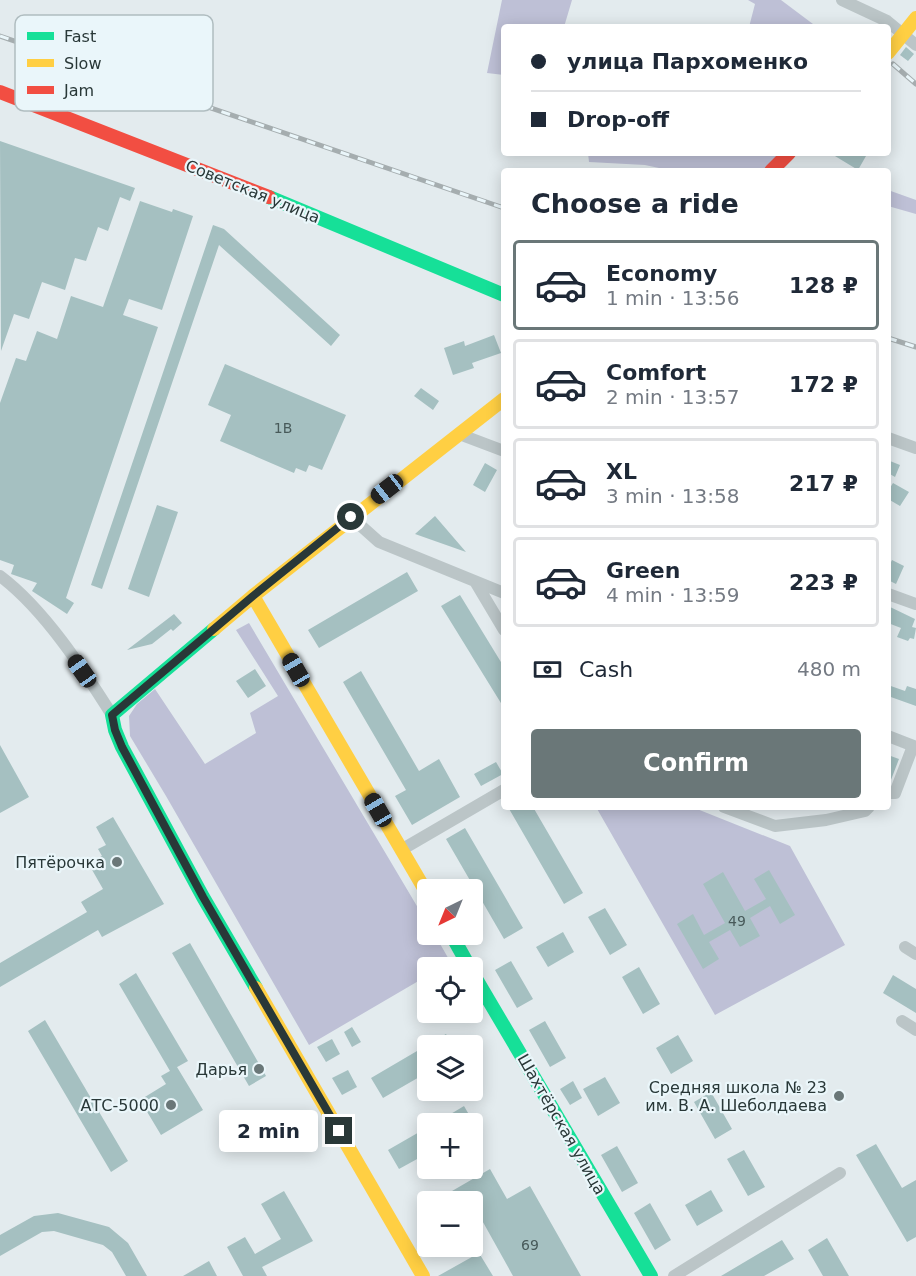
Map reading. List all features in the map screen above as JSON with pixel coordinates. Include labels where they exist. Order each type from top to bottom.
[{"type":"street","points":[[842,0],[890,24]]},
{"type":"street","points":[[891,50],[916,18]]},
{"type":"street","points":[[891,25],[916,45]]},
{"type":"street","name":"Советская улица","points":[[0,92],[15,98]]},
{"type":"street","name":"Советская улица","points":[[50,111],[219,176],[501,295]]},
{"type":"street","points":[[774,168],[786,156]]},
{"type":"street","points":[[112,715],[253,596],[501,401]]},
{"type":"street","points":[[459,434],[501,451]]},
{"type":"street","points":[[891,439],[916,448]]},
{"type":"street","points":[[351,517],[379,542],[501,592]]},
{"type":"street","points":[[0,576],[24,598],[63,644],[112,715],[122,747],[203,897],[423,1276]]},
{"type":"street","points":[[476,583],[501,625]]},
{"type":"street","points":[[891,595],[916,604]]},
{"type":"street","points":[[253,596],[418,879]]},
{"type":"street","points":[[891,737],[914,746],[895,793],[891,793]]},
{"type":"street","points":[[401,850],[501,792]]},
{"type":"street","points":[[732,810],[775,826],[826,820],[866,810]]},
{"type":"street","name":"Шахтёрская улица","points":[[483,991],[651,1276]]},
{"type":"street","points":[[902,1021],[916,1030]]},
{"type":"street","points":[[674,1276],[840,1173]]},
{"type":"shaded area","points":[[502,0],[572,0],[565,24],[501,24],[501,75],[487,73]]},
{"type":"shaded area","points":[[748,0],[781,0],[813,24],[750,24],[755,4]]},
{"type":"shaded area","points":[[588,156],[777,156],[765,168],[659,168],[589,162]]},
{"type":"shaded area","points":[[891,191],[916,200],[916,214],[891,207]]},
{"type":"shaded area","points":[[249,623],[417,906],[417,945],[441,945],[448,957],[417,957],[417,982],[309,1045],[130,736],[129,716],[137,704],[155,689],[205,764],[256,733],[250,713],[278,696],[236,630]]},
{"type":"shaded area","points":[[598,810],[700,810],[790,846],[845,945],[715,1015]]},
{"type":"building","points":[[906,47],[914,54],[908,61],[900,55]]},
{"type":"building","points":[[0,141],[135,188],[130,201],[120,197],[108,231],[98,227],[86,261],[75,258],[65,290],[42,282],[29,319],[14,314],[1,351]]},
{"type":"building","points":[[835,156],[866,156],[859,168],[855,168]]},
{"type":"building","points":[[140,201],[172,212],[173,209],[193,216],[162,310],[129,299],[123,315],[158,327],[66,598],[74,603],[67,614],[32,591],[37,583],[11,574],[14,565],[0,560],[0,403],[16,358],[26,361],[37,331],[57,339],[71,296],[103,307]]},
{"type":"building","points":[[213,225],[224,229],[340,335],[331,346],[219,245],[102,589],[91,585]]},
{"type":"building","points":[[494,335],[501,353],[472,363],[474,368],[453,375],[444,348],[464,341],[465,346]]},
{"type":"building","points":[[225,364],[346,415],[322,470],[309,465],[306,472],[296,468],[294,473],[220,441],[231,415],[208,405]]},
{"type":"building","points":[[421,388],[439,401],[433,410],[414,396]]},
{"type":"building","points":[[891,461],[900,465],[895,477],[891,475]]},
{"type":"building","points":[[485,463],[497,470],[485,492],[473,485]]},
{"type":"building","points":[[893,483],[909,492],[900,506],[891,501]]},
{"type":"building","points":[[157,505],[178,512],[149,597],[128,589]]},
{"type":"building","points":[[435,516],[466,552],[415,534]]},
{"type":"building","points":[[892,560],[904,566],[896,584],[891,582]]},
{"type":"building","points":[[407,572],[418,591],[319,648],[308,630]]},
{"type":"building","points":[[460,595],[501,662],[501,703],[441,606]]},
{"type":"building","points":[[891,607],[915,619],[912,627],[916,628],[914,639],[910,638],[908,641],[897,637],[901,628],[891,624]]},
{"type":"building","points":[[174,614],[182,623],[173,631],[171,629],[152,644],[127,650]]},
{"type":"building","points":[[255,669],[266,686],[248,698],[236,681]]},
{"type":"building","points":[[361,671],[419,771],[439,759],[460,797],[412,825],[395,796],[406,790],[343,682]]},
{"type":"building","points":[[891,686],[905,691],[907,686],[916,689],[916,706],[891,697]]},
{"type":"building","points":[[0,745],[29,797],[0,813]]},
{"type":"building","points":[[891,756],[899,759],[891,780]]},
{"type":"building","points":[[496,762],[501,771],[501,775],[481,786],[474,774]]},
{"type":"building","points":[[510,810],[535,810],[583,893],[564,904]]},
{"type":"building","points":[[113,817],[164,904],[102,937],[98,930],[0,987],[0,963],[87,912],[81,902],[103,889],[91,868],[97,864],[94,860],[102,856],[98,849],[106,845],[96,827]]},
{"type":"building","points":[[465,828],[523,928],[504,939],[483,903],[483,879],[469,879],[446,839]]},
{"type":"building","points":[[769,870],[795,915],[780,924],[770,906],[750,918],[760,936],[740,947],[730,930],[709,942],[719,959],[703,969],[677,924],[693,914],[704,935],[725,923],[703,884],[723,872],[745,911],[766,899],[754,879]]},
{"type":"building","points":[[605,908],[627,945],[610,955],[588,917]]},
{"type":"building","points":[[563,932],[574,952],[548,967],[536,947]]},
{"type":"building","points":[[190,943],[266,1076],[249,1086],[172,953]]},
{"type":"building","points":[[511,961],[533,999],[517,1008],[495,970]]},
{"type":"building","points":[[639,967],[660,1004],[643,1014],[622,977]]},
{"type":"building","points":[[136,973],[188,1061],[170,1071],[119,984]]},
{"type":"building","points":[[893,975],[916,989],[916,1013],[883,993]]},
{"type":"building","points":[[45,1020],[128,1161],[111,1172],[28,1031]]},
{"type":"building","points":[[545,1021],[566,1058],[550,1067],[529,1030]]},
{"type":"building","points":[[352,1027],[361,1042],[352,1047],[344,1032]]},
{"type":"building","points":[[678,1035],[693,1061],[671,1074],[656,1048]]},
{"type":"building","points":[[332,1039],[340,1054],[326,1062],[317,1047]]},
{"type":"building","points":[[417,1051],[417,1078],[383,1098],[371,1078]]},
{"type":"building","name":"АТС-5000","points":[[177,1067],[203,1110],[161,1135],[140,1100],[166,1084],[161,1076]]},
{"type":"building","points":[[348,1070],[357,1087],[342,1095],[332,1078]]},
{"type":"building","points":[[605,1077],[620,1103],[598,1116],[583,1089]]},
{"type":"building","points":[[573,1081],[582,1098],[570,1105],[560,1089]]},
{"type":"building","points":[[711,1092],[732,1129],[715,1139],[694,1102]]},
{"type":"building","points":[[464,1106],[468,1113],[452,1113]]},
{"type":"building","points":[[417,1133],[417,1159],[399,1169],[388,1150]]},
{"type":"building","points":[[876,1144],[902,1188],[916,1180],[916,1237],[907,1242],[856,1155]]},
{"type":"building","points":[[617,1146],[638,1183],[622,1192],[601,1155]]},
{"type":"building","points":[[744,1150],[765,1187],[748,1196],[727,1159]]},
{"type":"building","points":[[490,1169],[507,1199],[530,1186],[581,1276],[513,1276],[483,1222],[483,1191],[452,1191],[473,1179],[483,1179],[483,1173]]},
{"type":"building","points":[[711,1190],[723,1211],[697,1226],[685,1205]]},
{"type":"building","points":[[284,1191],[313,1241],[262,1267],[267,1276],[243,1276],[227,1247],[245,1237],[255,1254],[281,1239],[261,1204]]},
{"type":"building","points":[[650,1203],[671,1240],[655,1250],[634,1213]]},
{"type":"building","points":[[58,1213],[109,1227],[128,1243],[147,1276],[126,1276],[112,1252],[103,1245],[54,1231],[42,1232],[0,1256],[0,1235],[34,1216]]},
{"type":"building","points":[[827,1238],[849,1276],[823,1276],[808,1250]]},
{"type":"building","points":[[782,1240],[794,1259],[764,1276],[721,1276]]},
{"type":"building","points":[[472,1257],[481,1257],[493,1276],[438,1276]]},
{"type":"building","points":[[209,1261],[217,1276],[183,1276]]},
{"type":"railway","points":[[0,36],[15,41]]},
{"type":"railway","points":[[893,64],[916,84]]},
{"type":"railway","points":[[213,109],[501,207]]},
{"type":"railway","points":[[891,339],[916,347]]},
{"type":"traffic: fast","points":[[269,197],[501,294]]},
{"type":"traffic: fast","points":[[214,629],[112,715],[122,747],[203,897],[256,988]]},
{"type":"traffic: fast","points":[[457,945],[464,957]]},
{"type":"traffic: fast","points":[[483,991],[651,1276]]},
{"type":"traffic: slow","points":[[891,49],[916,18]]},
{"type":"traffic: slow","points":[[214,629],[501,401]]},
{"type":"traffic: slow","points":[[253,596],[419,879]]},
{"type":"traffic: slow","points":[[256,988],[423,1276]]},
{"type":"traffic: jam","points":[[0,92],[15,98]]},
{"type":"traffic: jam","points":[[49,111],[269,197]]},
{"type":"traffic: jam","points":[[774,168],[786,156]]},
{"type":"place","name":"Пятёрочка","points":[[117,862]]},
{"type":"place","name":"Дарья","points":[[259,1069]]},
{"type":"place","name":"Средняя школа № 23 им. В. А. Шеболдаева","points":[[839,1096]]},
{"type":"place","name":"АТС-5000","points":[[171,1105]]},
{"type":"route","points":[[339,1131],[203,897],[122,747],[112,715],[351,517]]}]
